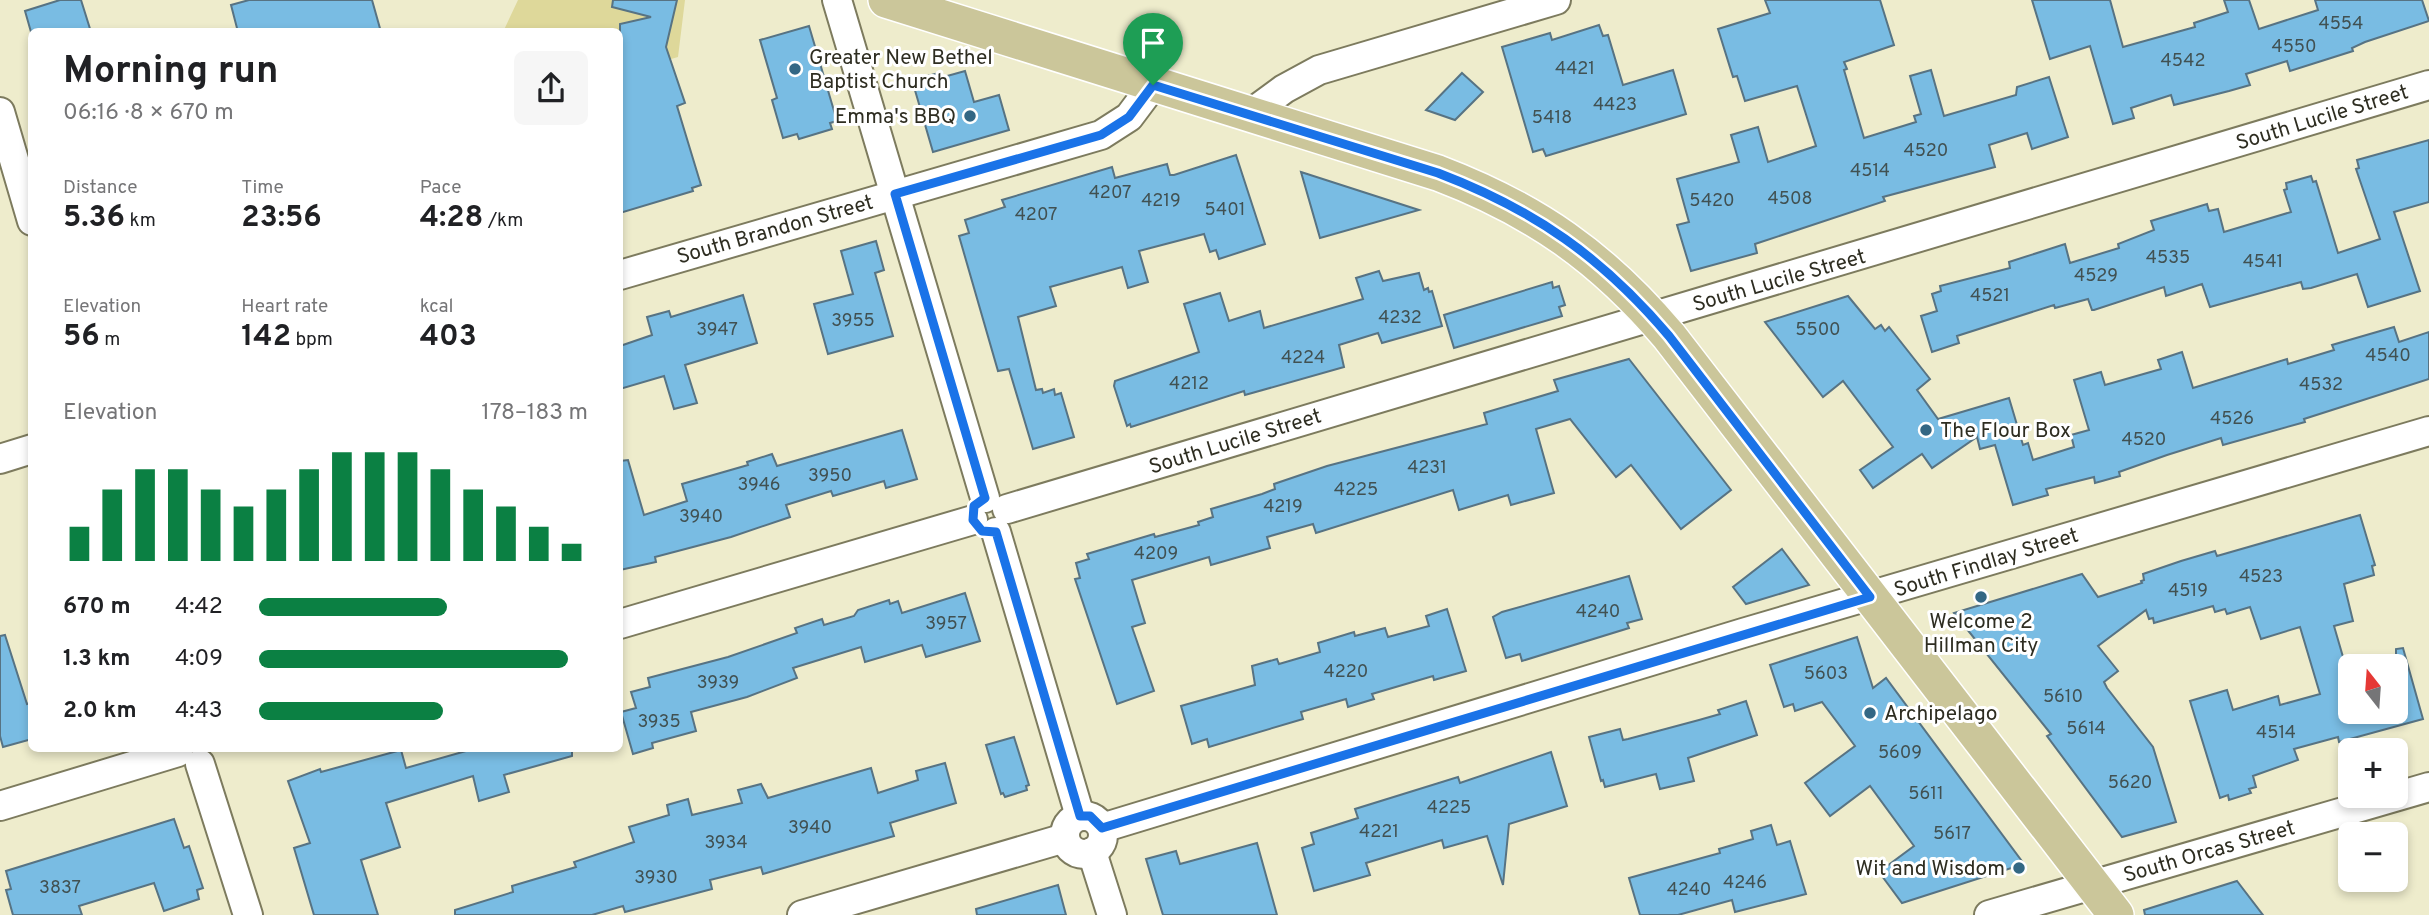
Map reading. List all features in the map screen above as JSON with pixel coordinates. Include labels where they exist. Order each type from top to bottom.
[{"type":"main road","points":[[886,0],[1438,173],[1514,205],[1582,249],[1614,276],[1652,316],[2116,915]]},
{"type":"street","points":[[836,0],[1085,834],[1112,915]]},
{"type":"street","points":[[1250,114],[1284,89],[1319,70],[1556,0]]},
{"type":"street","name":"South Brandon Street","points":[[623,274],[1101,135],[1129,117],[1153,85]]},
{"type":"street","name":"South Lucile Street","points":[[623,623],[2429,85]]},
{"type":"street","points":[[0,112],[28,207]]},
{"type":"street","name":"South Findlay Street","points":[[802,915],[1085,834],[2429,431]]},
{"type":"street","points":[[0,459],[28,450]]},
{"type":"street","points":[[0,806],[191,754],[248,915]]},
{"type":"street","name":"South Orcas Street","points":[[1989,915],[2429,787]]},
{"type":"shaded area","points":[[518,0],[685,0],[678,57],[623,73],[623,28],[505,28]]},
{"type":"building","points":[[60,0],[81,0],[90,28],[30,28],[25,11]]},
{"type":"building","points":[[249,0],[372,0],[380,28],[237,28],[231,5]]},
{"type":"building","points":[[613,0],[677,0],[666,47],[685,103],[677,106],[701,185],[692,188],[693,191],[623,212],[623,28],[620,28],[620,24],[651,17],[612,7]]},
{"type":"building","points":[[1765,0],[1880,0],[1894,45],[1844,62],[1864,138],[1916,122],[1914,116],[1921,114],[1910,76],[1931,70],[1944,116],[2016,95],[2017,87],[2049,77],[2068,137],[2032,149],[2027,133],[1989,145],[1995,167],[1883,197],[1885,201],[1755,244],[1757,253],[1691,271],[1677,225],[1689,222],[1677,179],[1739,162],[1731,135],[1758,127],[1768,162],[1816,146],[1797,86],[1745,101],[1737,76],[1733,77],[1718,29],[1770,13]]},
{"type":"building","points":[[2032,0],[2110,0],[2123,47],[2195,27],[2194,23],[2228,12],[2224,0],[2249,0],[2259,29],[2318,10],[2315,0],[2422,0],[2429,21],[2365,42],[2352,48],[2353,51],[2290,71],[2287,61],[2246,74],[2250,85],[2174,105],[2171,95],[2131,108],[2134,118],[2113,124],[2090,46],[2050,59]]},
{"type":"building","points":[[1599,25],[1603,36],[1608,35],[1623,85],[1673,70],[1686,114],[1546,156],[1543,149],[1533,152],[1502,47],[1550,33],[1552,40]]},
{"type":"building","name":"Greater New Bethel Baptist Church","points":[[809,26],[837,121],[830,123],[832,129],[799,139],[797,134],[783,138],[772,100],[777,98],[760,40]]},
{"type":"building","points":[[965,71],[974,102],[999,95],[1009,130],[933,152],[912,80],[939,73],[940,78]]},
{"type":"building","points":[[1462,73],[1483,92],[1455,120],[1426,110]]},
{"type":"building","points":[[2429,140],[2429,202],[2394,212],[2420,291],[2368,307],[2357,274],[2311,288],[2303,289],[2301,282],[2210,307],[2202,284],[2166,296],[2164,287],[2094,310],[2088,299],[2055,308],[2054,305],[1957,336],[1959,343],[1932,352],[1921,316],[1937,311],[1932,294],[1941,291],[1940,286],[2010,268],[2009,262],[2065,244],[2070,263],[2119,248],[2118,244],[2154,230],[2151,221],[2207,204],[2209,211],[2218,209],[2224,232],[2291,212],[2284,190],[2287,189],[2286,183],[2311,176],[2313,182],[2316,181],[2338,253],[2380,239],[2356,169],[2359,168],[2357,160]]},
{"type":"building","points":[[1236,155],[1265,244],[1219,259],[1216,250],[1210,252],[1204,234],[1139,251],[1148,282],[1128,288],[1122,267],[1050,287],[1056,306],[1018,317],[1036,390],[1042,389],[1043,393],[1054,389],[1055,395],[1061,393],[1074,437],[1033,449],[1009,369],[998,371],[959,236],[969,233],[965,220],[1005,207],[1002,200],[1112,167],[1115,178],[1167,164],[1170,175],[1174,175]]},
{"type":"building","points":[[1301,172],[1419,210],[1320,238]]},
{"type":"building","points":[[876,241],[884,270],[875,273],[893,336],[828,354],[814,304],[853,294],[841,251]]},
{"type":"building","points":[[1379,271],[1383,281],[1419,273],[1424,290],[1428,288],[1429,292],[1432,291],[1442,326],[1382,343],[1378,333],[1339,345],[1344,367],[1245,395],[1244,391],[1131,427],[1130,424],[1127,426],[1114,386],[1115,381],[1199,352],[1184,304],[1220,293],[1229,321],[1260,311],[1264,328],[1363,299],[1356,278]]},
{"type":"building","points":[[1552,282],[1553,288],[1559,286],[1565,305],[1559,307],[1562,316],[1454,348],[1444,315]]},
{"type":"building","points":[[743,295],[757,343],[685,365],[697,403],[674,409],[664,376],[623,388],[623,345],[652,335],[647,317],[669,311],[671,317]]},
{"type":"building","points":[[1848,296],[1875,329],[1881,325],[1885,331],[1889,327],[1930,379],[1917,390],[1938,419],[2009,398],[2023,445],[2028,443],[2033,460],[2074,447],[2071,435],[2089,430],[2074,380],[2101,372],[2105,385],[2161,369],[2158,360],[2182,352],[2193,388],[2287,359],[2288,364],[2334,350],[2332,345],[2394,327],[2399,342],[2429,332],[2429,379],[2304,419],[2305,422],[2223,445],[2221,438],[2119,472],[2120,476],[2095,483],[2094,477],[2046,489],[2048,495],[2013,505],[1995,445],[1980,449],[1977,437],[1932,468],[1922,454],[1873,488],[1860,470],[1893,447],[1843,381],[1823,397],[1765,322]]},
{"type":"building","points":[[1629,359],[1731,490],[1681,529],[1631,465],[1616,477],[1570,419],[1536,429],[1554,493],[1511,505],[1508,495],[1459,510],[1453,490],[1316,533],[1313,524],[1267,537],[1270,548],[1211,565],[1209,557],[1132,580],[1145,623],[1132,627],[1154,691],[1117,704],[1075,579],[1080,578],[1076,563],[1089,559],[1087,554],[1154,534],[1155,537],[1199,525],[1198,522],[1213,517],[1211,509],[1262,494],[1275,489],[1274,484],[1327,466],[1487,424],[1484,413],[1558,391],[1554,380]]},
{"type":"building","points":[[902,430],[917,479],[886,488],[884,481],[833,496],[831,491],[786,505],[790,517],[731,537],[655,557],[656,562],[623,569],[623,461],[628,460],[644,515],[687,501],[682,484],[748,465],[747,462],[772,454],[777,466]]},
{"type":"building","points":[[2360,515],[2375,565],[2372,566],[2374,575],[2344,584],[2353,621],[2334,626],[2342,654],[2338,654],[2338,724],[2405,724],[2354,738],[2338,737],[2294,749],[2298,760],[2253,776],[2256,787],[2249,789],[2251,793],[2229,800],[2228,795],[2220,798],[2190,701],[2227,690],[2233,710],[2278,696],[2280,705],[2320,694],[2300,627],[2261,639],[2250,607],[2227,614],[2225,609],[2215,612],[2213,606],[2154,623],[2153,618],[2149,619],[2146,610],[2098,646],[2118,671],[2104,682],[2107,688],[2153,747],[2176,822],[2122,837],[2047,736],[2051,734],[1954,613],[2082,574],[2098,597],[2142,583],[2143,574],[2215,551],[2217,556]]},
{"type":"building","points":[[1782,549],[1809,585],[1746,604],[1733,587]]},
{"type":"building","points":[[1629,576],[1642,619],[1627,623],[1629,628],[1522,661],[1520,654],[1506,658],[1493,617],[1502,612]]},
{"type":"building","points":[[965,593],[980,641],[926,657],[922,645],[865,662],[861,647],[793,668],[797,678],[747,697],[691,712],[696,731],[652,743],[653,748],[633,754],[623,711],[636,708],[631,692],[650,687],[648,678],[728,657],[797,633],[795,628],[822,619],[824,625],[854,616],[858,610],[889,600],[890,604],[898,601],[902,613]]},
{"type":"building","points":[[1447,609],[1466,671],[1434,680],[1433,676],[1372,694],[1374,699],[1348,707],[1346,699],[1301,712],[1303,719],[1209,747],[1207,739],[1192,744],[1181,706],[1255,685],[1252,666],[1277,659],[1279,664],[1320,652],[1318,643],[1354,632],[1355,636],[1385,628],[1388,637],[1429,626],[1426,616]]},
{"type":"building","points":[[5,635],[28,704],[28,740],[3,747],[0,736],[0,636]]},
{"type":"building","points":[[1857,637],[1873,688],[1886,678],[2024,864],[1902,903],[1879,872],[1914,846],[1870,786],[1830,816],[1805,783],[1855,746],[1822,702],[1795,711],[1793,704],[1784,707],[1770,665]]},
{"type":"building","points":[[2403,648],[2405,654],[2396,654],[2396,649]]},
{"type":"building","points":[[2408,666],[2423,719],[2408,723]]},
{"type":"building","points":[[1746,701],[1757,735],[1688,758],[1694,781],[1660,789],[1656,774],[1605,787],[1603,780],[1601,781],[1589,737],[1620,729],[1623,740],[1628,739],[1720,714],[1718,710]]},
{"type":"building","points":[[1014,737],[1029,785],[1026,786],[1027,790],[1005,797],[1001,794],[986,745]]},
{"type":"building","points":[[394,752],[402,752],[406,768],[462,752],[572,752],[572,756],[504,775],[509,792],[479,801],[473,776],[386,803],[400,847],[361,860],[378,915],[314,915],[294,848],[310,843],[288,781],[320,769],[321,772]]},
{"type":"building","points":[[1551,752],[1567,806],[1509,824],[1503,885],[1487,836],[1444,848],[1442,840],[1366,863],[1370,875],[1314,891],[1302,848],[1314,844],[1311,833],[1358,818],[1355,809],[1458,777],[1460,783]]},
{"type":"building","points":[[945,763],[956,803],[890,823],[894,836],[763,874],[761,867],[710,880],[712,889],[625,912],[623,906],[592,915],[455,915],[455,910],[513,892],[512,886],[576,867],[574,862],[634,842],[629,827],[669,815],[667,805],[688,799],[692,815],[742,803],[738,790],[761,784],[768,798],[871,768],[878,793],[918,780],[916,771]]},
{"type":"building","points":[[174,819],[184,848],[189,846],[203,888],[197,890],[199,899],[164,911],[154,883],[79,906],[82,915],[13,915],[6,890],[11,889],[6,871]]},
{"type":"building","points":[[1771,825],[1777,845],[1790,841],[1806,894],[1735,912],[1732,900],[1678,915],[1640,915],[1629,878],[1720,853],[1719,849],[1753,839],[1751,831]]},
{"type":"building","points":[[1257,843],[1277,915],[1163,915],[1146,859],[1176,851],[1180,864]]},
{"type":"building","points":[[2237,881],[2263,915],[2145,915],[2144,910]]},
{"type":"building","points":[[1058,885],[1066,915],[977,915],[976,909]]},
{"type":"place","name":"Greater New Bethel Baptist Church","points":[[795,69]]},
{"type":"place","name":"Emma's BBQ","points":[[970,116]]},
{"type":"place","name":"The Flour Box","points":[[1926,430]]},
{"type":"place","name":"Welcome 2 Hillman City","points":[[1981,597]]},
{"type":"place","name":"Archipelago","points":[[1870,713]]},
{"type":"place","name":"Wit and Wisdom","points":[[2019,868]]},
{"type":"route","points":[[1153,85],[1438,173],[1514,205],[1582,249],[1614,276],[1669,336],[1870,597],[1102,828],[1090,816],[1080,816],[996,532],[982,531],[973,520],[974,506],[985,498],[895,194],[1101,135],[1129,117],[1153,85]]}]
